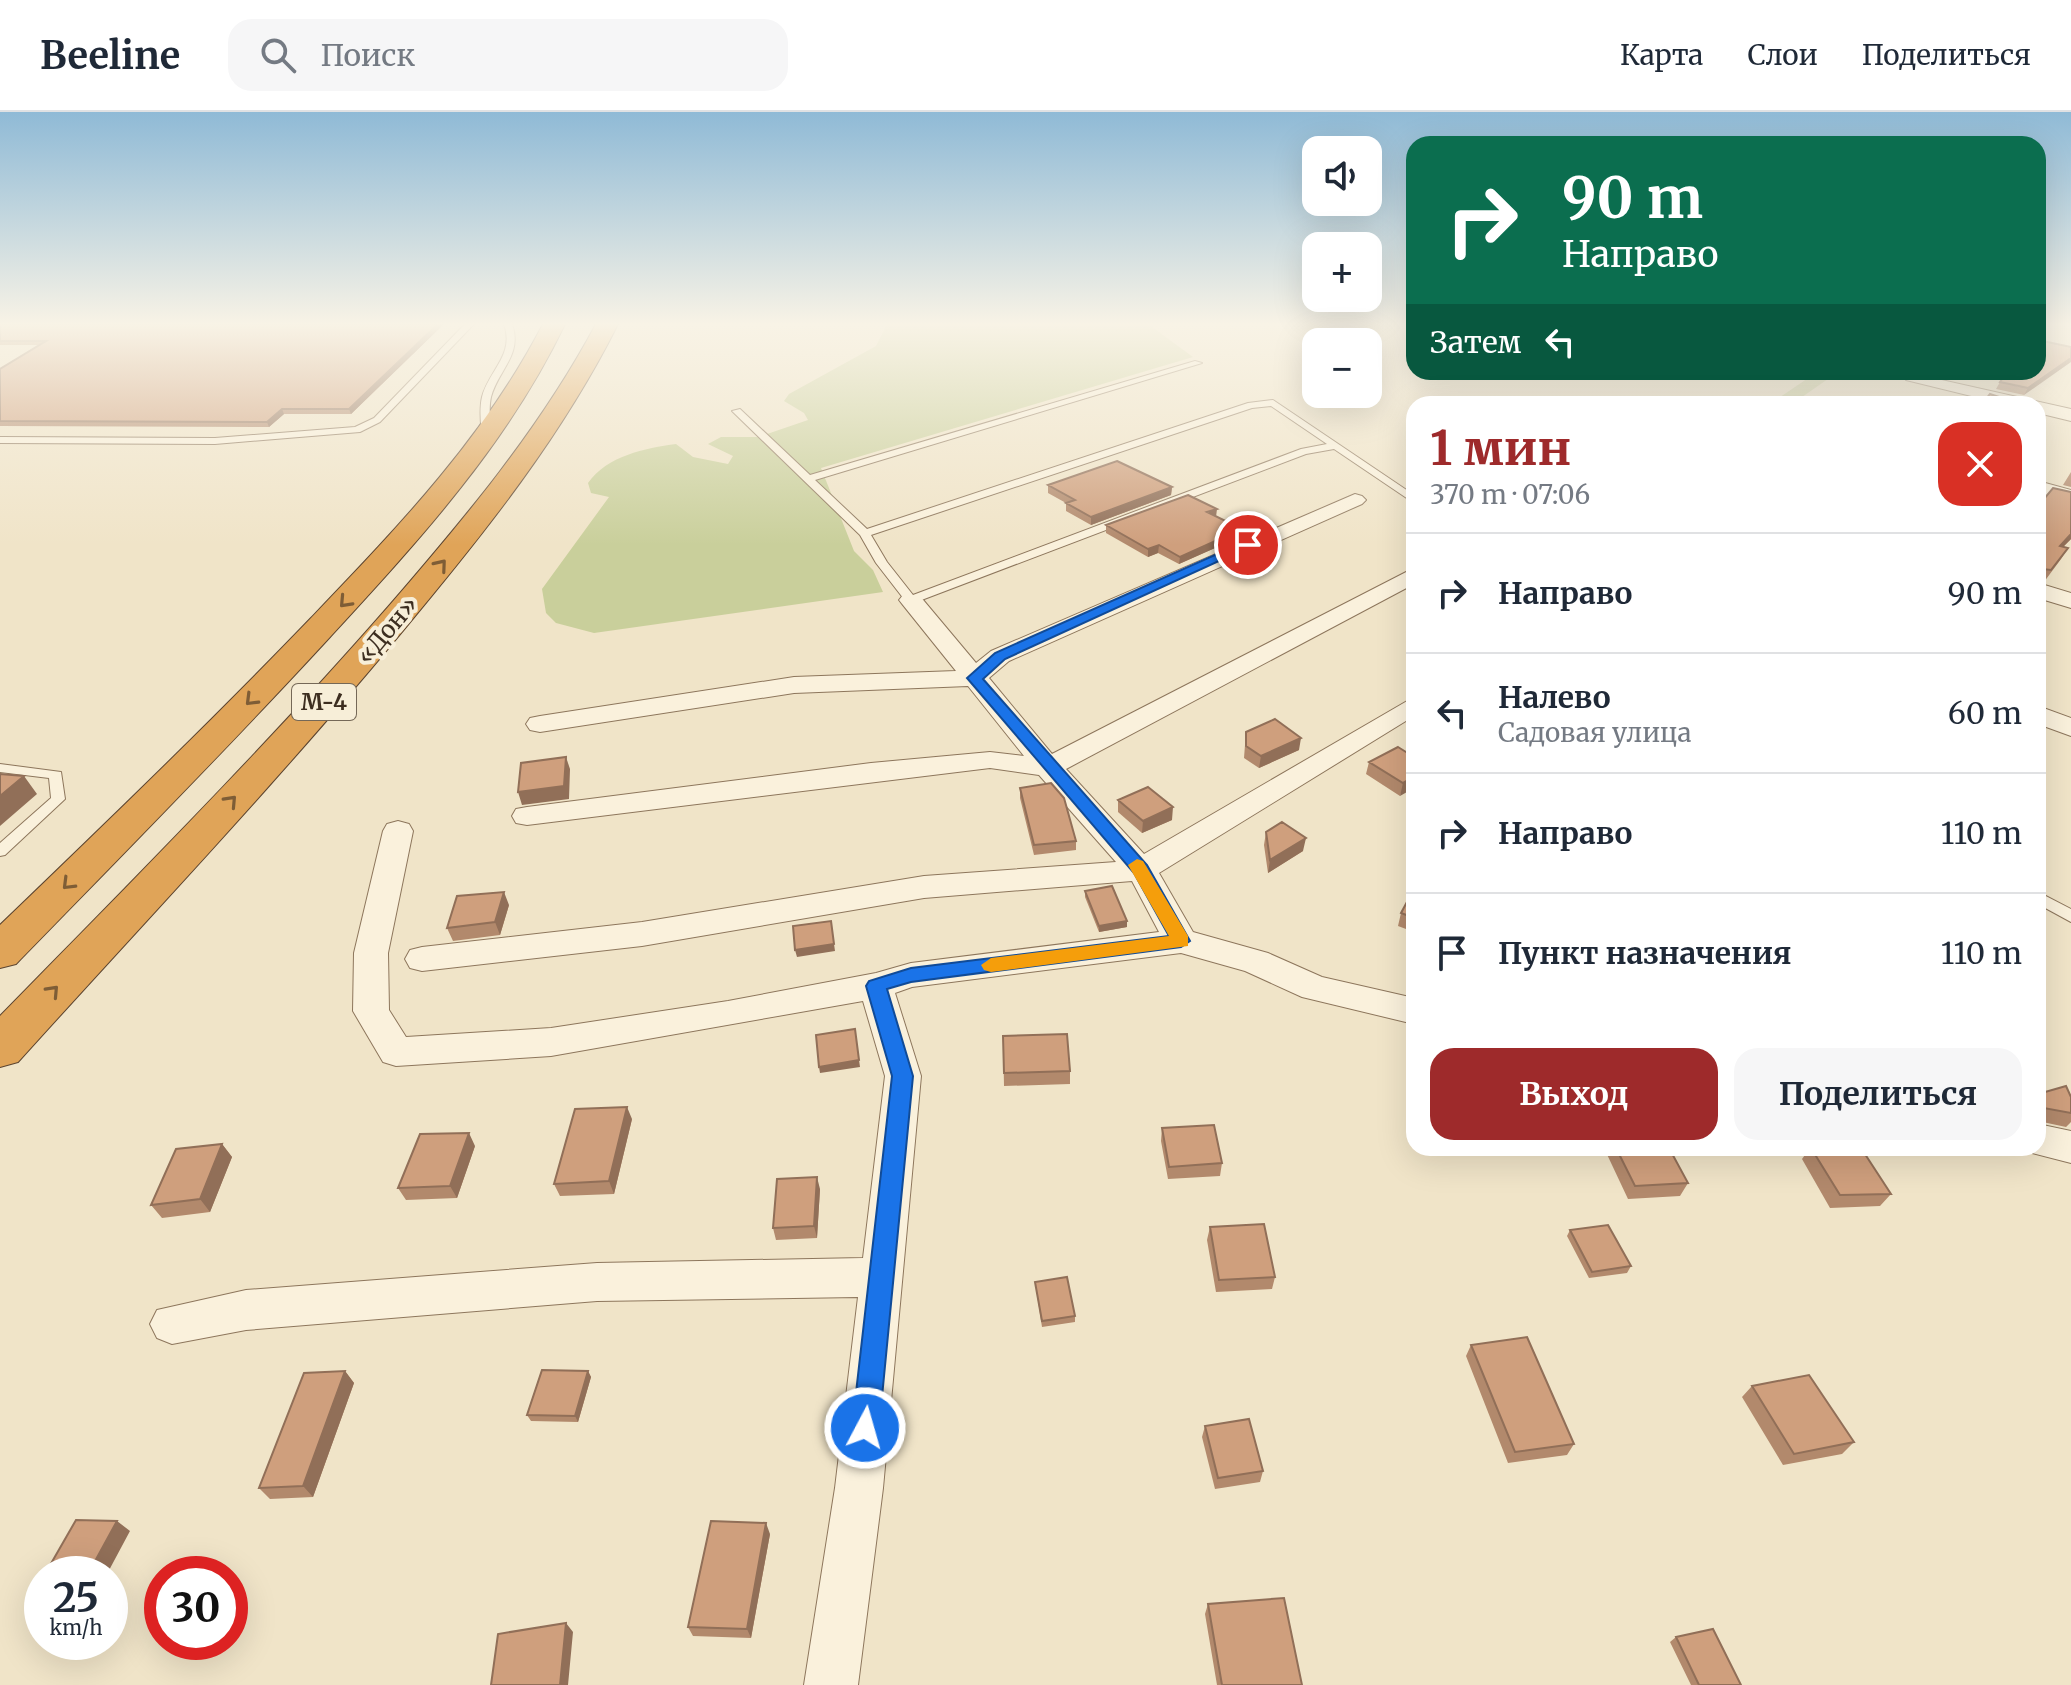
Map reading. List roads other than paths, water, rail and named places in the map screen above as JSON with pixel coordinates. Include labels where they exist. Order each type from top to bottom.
[{"type":"highway","name":"«Дон»","points":[[0,952],[278,674],[429,513],[513,397]]},
{"type":"highway","name":"«Дон»","points":[[0,1048],[349,675],[526,462],[569,397]]},
{"type":"street","points":[[2046,409],[2071,415]]},
{"type":"street","points":[[2046,489],[2071,496]]},
{"type":"street","points":[[540,724],[794,685],[974,678],[1000,656],[1355,500]]},
{"type":"street","points":[[527,816],[990,760],[1048,767],[1406,579]]},
{"type":"street","points":[[2046,593],[2071,601]]},
{"type":"street","points":[[911,600],[1048,767],[1141,870],[1181,941]]},
{"type":"street","points":[[422,959],[642,934],[924,887],[1141,870],[1406,710]]},
{"type":"street","points":[[2046,717],[2071,728]]},
{"type":"street","points":[[398,831],[371,953],[371,1011],[396,1052],[551,1042],[876,986],[911,975],[1181,941],[1256,962],[1314,988],[1406,1009]]},
{"type":"street","points":[[831,1685],[859,1488],[903,1076],[876,986]]},
{"type":"street","points":[[2046,1142],[2071,1147]]},
{"type":"street","points":[[172,1324],[246,1310],[597,1282],[881,1277]]},
{"type":"lane","points":[[0,440],[215,441],[357,430],[377,420],[399,397]]},
{"type":"lane","points":[[487,397],[487,437]]},
{"type":"lane","points":[[811,478],[1082,397]]},
{"type":"lane","points":[[865,533],[1251,405],[1273,403],[1406,495]]},
{"type":"lane","points":[[737,411],[811,478],[865,533],[882,563],[911,600],[1289,457],[1335,446]]},
{"type":"lane","points":[[0,768],[56,775],[58,799],[0,851]]},
{"type":"lane","points":[[2046,902],[2071,916]]}]
